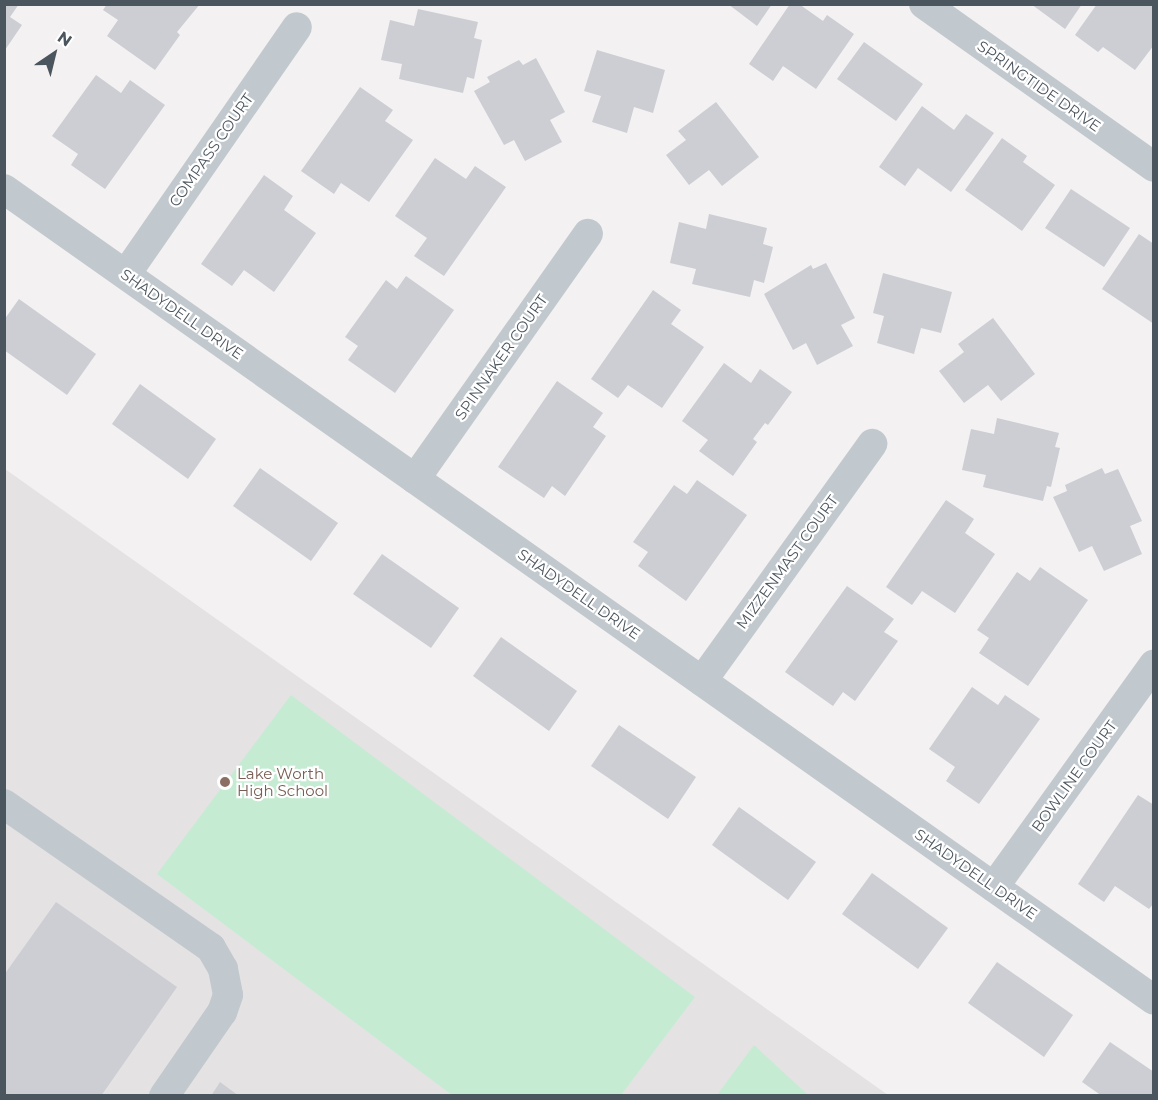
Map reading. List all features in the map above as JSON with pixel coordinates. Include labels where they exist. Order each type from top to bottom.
[{"type":"street","name":"SPRINGTIDE DRIVE","points":[[924,4],[1154,167]]},
{"type":"street","name":"COMPASS COURT","points":[[126,274],[297,27]]},
{"type":"street","name":"SHADYDELL DRIVE","points":[[4,189],[1154,1000]]},
{"type":"street","name":"SPINNAKER COURT","points":[[416,479],[588,234]]},
{"type":"street","name":"MIZZENMAST COURT","points":[[702,681],[872,444]]},
{"type":"street","name":"BOWLINE COURT","points":[[994,887],[1154,664]]},
{"type":"street","points":[[4,804],[202,941],[211,948],[223,969],[228,994],[222,1012],[164,1095]]},
{"type":"shaded area","name":"Lake Worth High School","points":[[5,469],[888,1095],[5,1095]]},
{"type":"green space","points":[[291,695],[695,997],[621,1095],[452,1095],[157,874]]},
{"type":"green space","points":[[754,1045],[808,1095],[717,1095]]},
{"type":"building","points":[[5,4],[19,4],[10,17],[22,25],[5,50]]},
{"type":"building","points":[[107,4],[200,4],[177,32],[180,35],[155,70],[107,36],[118,20],[103,10]]},
{"type":"building","points":[[728,4],[772,4],[757,26]]},
{"type":"building","points":[[790,4],[799,4],[823,21],[827,15],[854,34],[816,89],[783,66],[773,81],[749,64]]},
{"type":"building","points":[[1031,4],[1082,4],[1065,29]]},
{"type":"building","points":[[1097,4],[1154,4],[1154,45],[1135,70],[1103,47],[1098,52],[1075,35]]},
{"type":"building","points":[[418,9],[478,22],[474,38],[482,40],[474,79],[467,77],[463,93],[399,79],[402,64],[381,60],[390,20],[414,26]]},
{"type":"building","points":[[864,42],[923,84],[896,121],[837,79]]},
{"type":"building","points":[[597,50],[665,70],[653,113],[634,107],[627,133],[592,122],[601,96],[584,91]]},
{"type":"building","points":[[536,58],[565,112],[550,120],[562,142],[525,161],[514,140],[504,145],[474,91],[490,82],[487,77],[519,60],[523,65]]},
{"type":"building","points":[[96,75],[121,93],[130,80],[165,105],[105,189],[71,165],[78,154],[52,136]]},
{"type":"building","points":[[360,87],[393,110],[385,121],[413,140],[369,202],[341,183],[334,194],[301,171]]},
{"type":"building","points":[[716,102],[759,157],[722,186],[709,170],[689,185],[666,155],[686,140],[678,131]]},
{"type":"building","points":[[922,106],[954,130],[966,114],[994,133],[951,192],[918,168],[905,186],[879,167]]},
{"type":"building","points":[[1002,138],[1027,156],[1023,162],[1055,185],[1022,231],[965,190]]},
{"type":"building","points":[[435,158],[466,179],[475,166],[506,187],[444,276],[414,256],[427,238],[395,216]]},
{"type":"building","points":[[264,175],[293,196],[284,210],[316,233],[274,292],[244,270],[232,286],[201,264]]},
{"type":"building","points":[[1071,189],[1130,228],[1104,267],[1045,228]]},
{"type":"building","points":[[709,214],[767,228],[763,244],[773,247],[764,283],[754,280],[750,297],[692,284],[696,269],[670,263],[679,222],[706,229]]},
{"type":"building","points":[[1139,234],[1154,244],[1154,324],[1102,289]]},
{"type":"building","points":[[826,263],[855,318],[841,325],[853,346],[817,365],[806,343],[793,350],[764,294],[811,265],[813,269]]},
{"type":"building","points":[[883,273],[952,292],[941,333],[921,328],[914,354],[877,343],[884,316],[873,313]]},
{"type":"building","points":[[406,276],[454,310],[395,393],[348,360],[358,346],[345,337],[386,280],[397,289]]},
{"type":"building","points":[[653,290],[681,310],[671,324],[704,347],[662,408],[628,385],[618,398],[591,379]]},
{"type":"building","points":[[19,299],[96,354],[67,395],[4,350],[4,320]]},
{"type":"building","points":[[993,318],[1035,374],[1001,401],[988,385],[964,403],[939,371],[964,352],[958,344]]},
{"type":"building","points":[[724,363],[751,383],[760,369],[792,392],[768,425],[765,423],[753,439],[757,442],[733,476],[699,451],[708,440],[682,421]]},
{"type":"building","points":[[557,381],[603,413],[593,427],[606,436],[565,496],[552,486],[544,498],[498,467]]},
{"type":"building","points":[[140,384],[216,439],[188,479],[112,424]]},
{"type":"building","points":[[997,418],[1059,433],[1055,447],[1060,448],[1051,487],[1047,486],[1043,501],[983,487],[986,475],[962,470],[971,429],[994,434]]},
{"type":"building","points":[[260,468],[338,523],[311,561],[233,506]]},
{"type":"building","points":[[1102,468],[1105,474],[1118,469],[1142,521],[1130,526],[1142,554],[1104,571],[1092,546],[1079,552],[1053,497],[1067,491],[1065,485]]},
{"type":"building","points":[[697,480],[747,515],[686,601],[638,566],[648,552],[633,542],[674,485],[687,494]]},
{"type":"building","points":[[946,500],[974,519],[965,533],[995,554],[955,613],[922,591],[912,605],[886,587]]},
{"type":"building","points":[[382,554],[459,608],[431,648],[353,594]]},
{"type":"building","points":[[1040,567],[1088,600],[1028,686],[979,653],[989,638],[977,630],[1017,572],[1030,581]]},
{"type":"building","points":[[847,586],[894,619],[884,632],[898,641],[855,701],[843,692],[833,706],[785,672]]},
{"type":"building","points":[[501,637],[577,691],[549,731],[473,676]]},
{"type":"building","points":[[972,687],[998,705],[1005,695],[1040,719],[979,804],[946,781],[955,767],[929,749]]},
{"type":"building","points":[[619,725],[696,777],[668,819],[591,766]]},
{"type":"building","points":[[1138,795],[1154,805],[1154,903],[1149,909],[1115,886],[1104,902],[1078,884]]},
{"type":"building","points":[[739,807],[816,862],[788,900],[712,845]]},
{"type":"building","points":[[872,873],[948,928],[918,969],[842,914]]},
{"type":"building","points":[[56,902],[177,987],[101,1096],[4,1096],[4,975]]},
{"type":"building","points":[[997,962],[1073,1015],[1044,1057],[968,1003]]},
{"type":"building","points":[[1110,1042],[1154,1072],[1154,1096],[1102,1096],[1082,1082]]},
{"type":"building","points":[[220,1082],[239,1096],[211,1096]]},
{"type":"place","name":"Lake Worth High School","points":[[225,782]]}]
